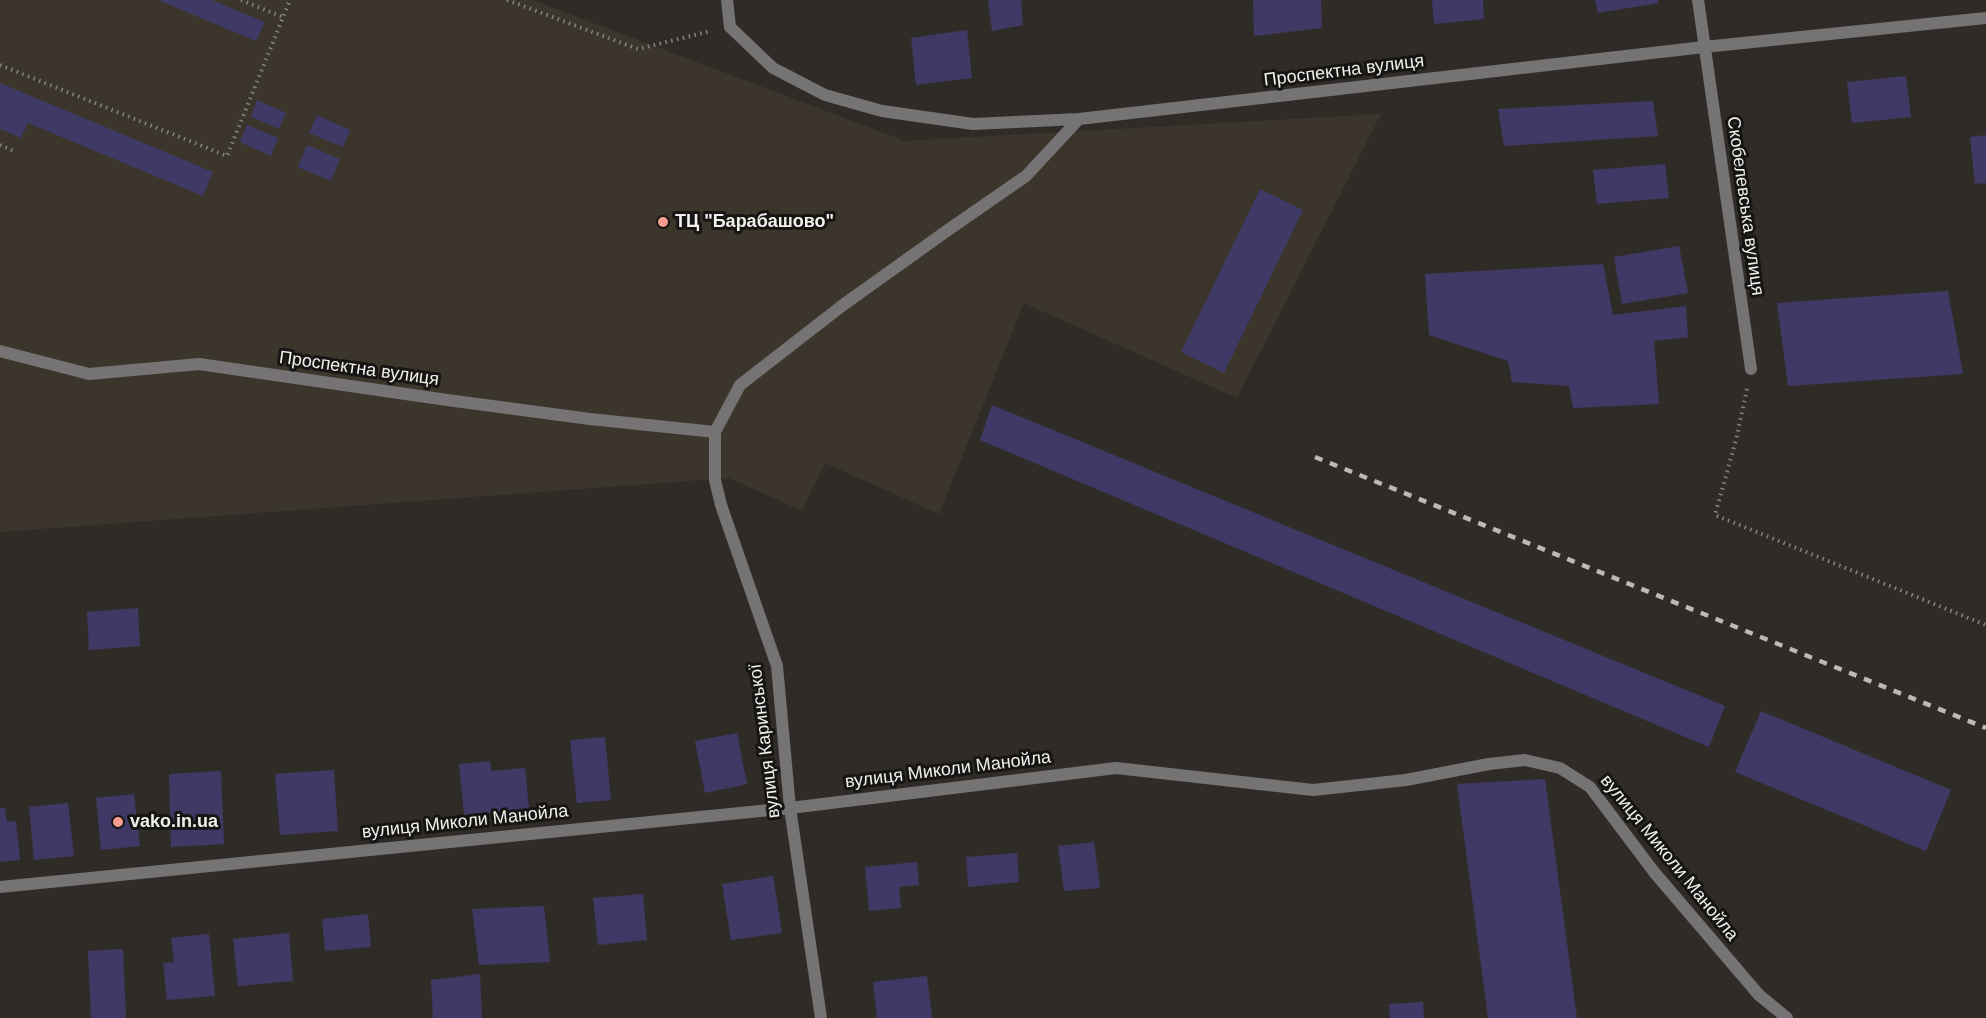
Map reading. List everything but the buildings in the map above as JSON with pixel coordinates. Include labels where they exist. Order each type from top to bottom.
[{"type":"street","points":[[727,0],[730,27]]},
{"type":"street","name":"Скобелевська вулиця","points":[[1698,0],[1751,369]]},
{"type":"street","name":"Проспектна вулиця","points":[[730,27],[773,68],[825,95],[882,111],[973,124],[1079,119],[1704,47],[1986,18]]},
{"type":"street","points":[[715,432],[740,385],[843,305],[1026,176],[1079,119]]},
{"type":"street","name":"Проспектна вулиця","points":[[0,351],[89,374],[199,364],[590,419],[715,432]]},
{"type":"street","name":"вулиця Каринської","points":[[715,432],[715,480],[721,505],[777,666],[790,808],[821,1018]]},
{"type":"street","name":"вулиця Миколи Манойла","points":[[0,887],[790,808],[1116,768],[1313,790],[1406,780],[1489,764],[1525,760],[1560,768],[1590,787],[1654,872],[1758,995],[1786,1018]]},
{"type":"path","points":[[241,0],[283,17]]},
{"type":"path","points":[[0,65],[227,156],[290,0]]},
{"type":"path","points":[[507,0],[638,49],[730,27]]},
{"type":"path","points":[[0,145],[14,151]]},
{"type":"path","points":[[1751,369],[1736,440],[1715,514],[1986,625]]},
{"type":"shaded area","name":"ТЦ \"Барабашово\"","points":[[0,0],[533,0],[905,141],[1381,114],[1237,398],[1024,303],[939,514],[825,463],[802,511],[729,478],[0,532]]},
{"type":"railway","points":[[1315,457],[1986,728]]},
{"type":"place","name":"ТЦ \"Барабашово\"","points":[[663,222]]},
{"type":"place","name":"vako.in.ua","points":[[118,822]]}]
